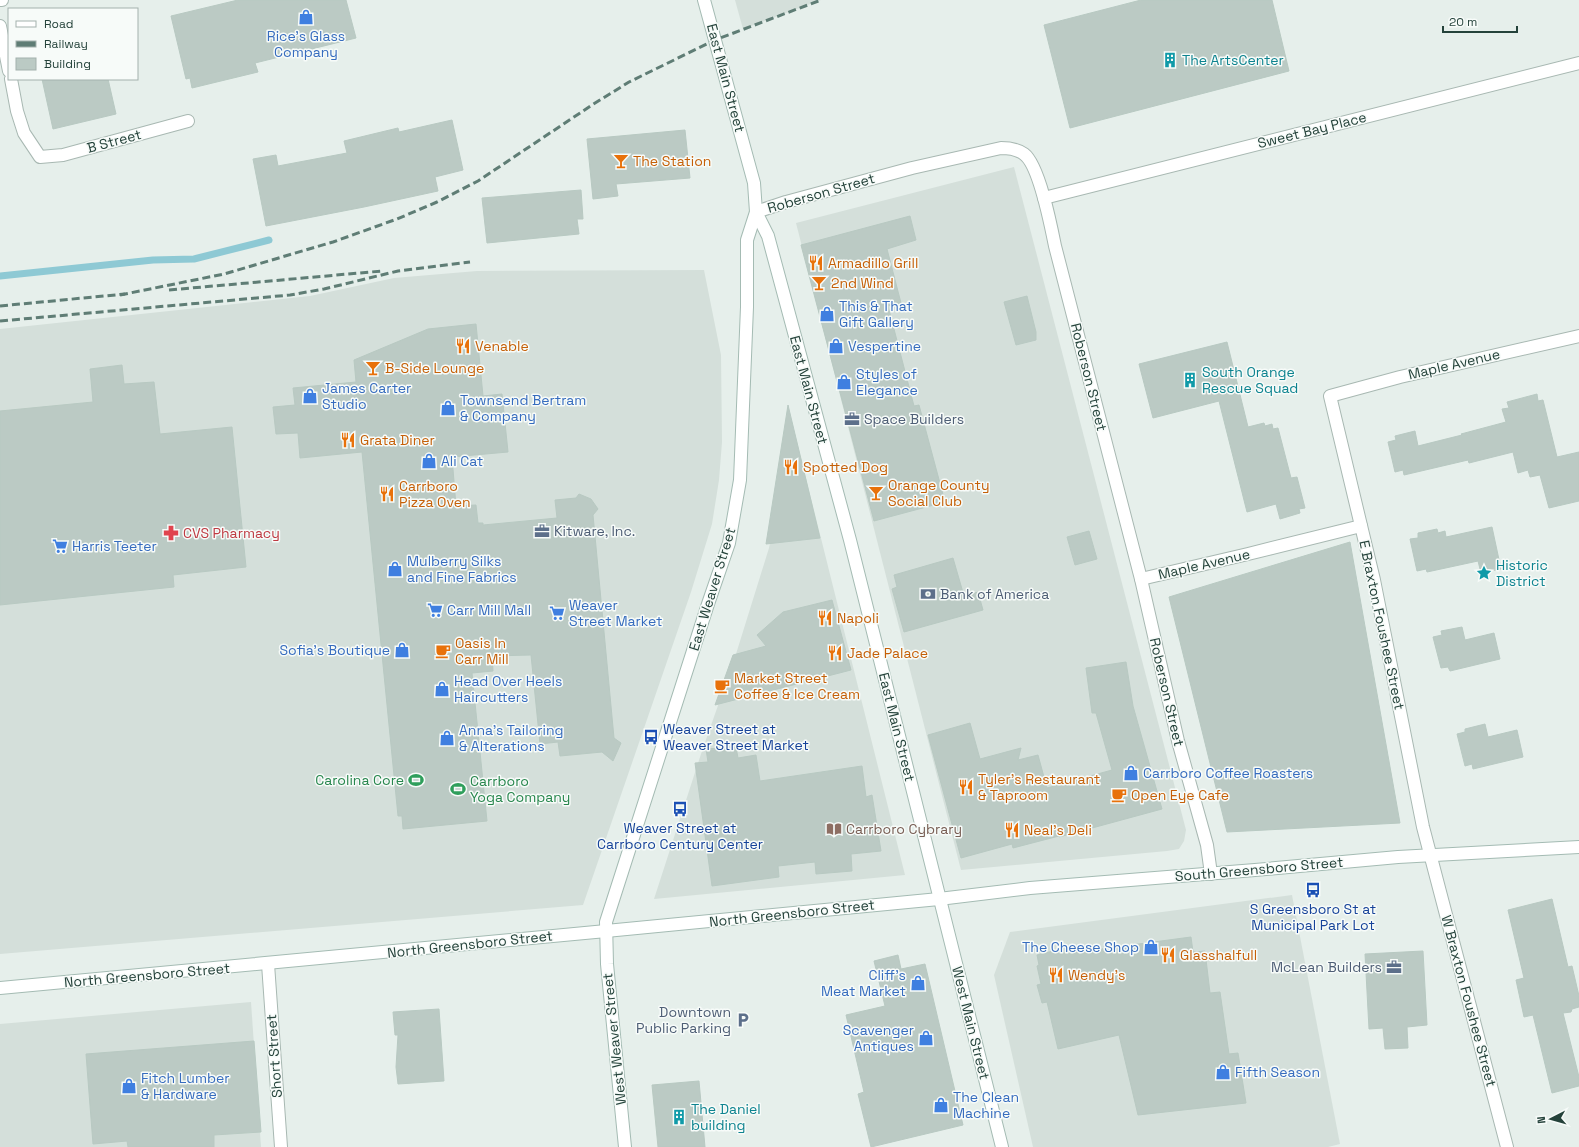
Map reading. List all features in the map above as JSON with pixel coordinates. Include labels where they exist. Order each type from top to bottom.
[{"type":"street","name":"East Main Street","points":[[704,0],[754,183],[756,212],[768,236],[850,540],[939,899]]},
{"type":"street","points":[[0,26],[8,66]]},
{"type":"street","name":"Sweet Bay Place","points":[[1044,198],[1579,63]]},
{"type":"street","name":"B Street","points":[[11,80],[17,111],[24,133],[40,157],[63,155],[188,121]]},
{"type":"street","name":"Roberson Street","points":[[756,212],[786,202],[912,168],[1001,148],[1014,149],[1024,154],[1031,162],[1044,198],[1141,579],[1178,741],[1207,845],[1211,874]]},
{"type":"street","name":"East Weaver Street","points":[[606,931],[606,922],[611,904],[729,543],[740,480],[746,322],[747,240],[756,212]]},
{"type":"street","name":"Maple Avenue","points":[[1330,396],[1400,377],[1579,336]]},
{"type":"street","name":"E Braxton Foushee Street","points":[[1330,396],[1374,580],[1424,827],[1431,854]]},
{"type":"street","name":"Maple Avenue","points":[[1141,579],[1361,526]]},
{"type":"street","name":"South Greensboro Street","points":[[939,899],[1030,888],[1211,874],[1431,854],[1579,847]]},
{"type":"street","name":"W Braxton Foushee Street","points":[[1431,854],[1507,1147]]},
{"type":"street","name":"North Greensboro Street","points":[[0,988],[268,964],[939,899]]},
{"type":"street","name":"West Main Street","points":[[939,899],[1002,1147]]},
{"type":"street","name":"West Weaver Street","points":[[606,931],[607,964],[625,1147]]},
{"type":"street","name":"Short Street","points":[[268,964],[281,1147]]},
{"type":"shaded area","points":[[735,0],[821,0],[743,29]]},
{"type":"shaded area","points":[[1014,167],[1186,830],[1184,841],[1179,849],[961,870],[796,223]]},
{"type":"shaded area","name":"Carr Mill Mall","points":[[704,270],[721,355],[722,442],[719,480],[712,524],[691,592],[583,905],[0,954],[0,329],[310,296],[394,278],[477,271]]},
{"type":"shaded area","points":[[792,422],[905,875],[654,899],[701,754],[736,654],[769,548],[779,501]]},
{"type":"shaded area","points":[[1292,895],[1340,1144],[1328,1147],[1033,1147],[994,975],[1010,932]]},
{"type":"shaded area","name":"Fitch Lumber & Hardware","points":[[251,1002],[261,1147],[0,1147],[0,1024]]},
{"type":"building","points":[[238,0],[346,0],[356,38],[255,63],[258,72],[192,88],[190,78],[186,79],[171,16]]},
{"type":"building","name":"The ArtsCenter","points":[[1141,0],[1272,0],[1289,71],[1070,128],[1044,25]]},
{"type":"building","points":[[42,80],[108,80],[116,114],[53,129]]},
{"type":"building","points":[[452,120],[463,170],[435,177],[438,191],[266,226],[253,159],[276,155],[278,166],[347,153],[344,141],[398,128],[399,132]]},
{"type":"building","points":[[685,130],[690,178],[616,184],[618,196],[593,199],[587,139]]},
{"type":"building","points":[[581,190],[583,219],[577,219],[579,234],[487,243],[482,198]]},
{"type":"building","points":[[910,216],[916,240],[887,249],[901,303],[888,306],[914,406],[919,405],[945,502],[874,521],[801,245]]},
{"type":"building","points":[[1027,296],[1036,332],[1036,340],[1016,345],[1004,302]]},
{"type":"building","name":"Carr Mill Mall","points":[[476,324],[483,396],[502,394],[508,452],[452,457],[456,506],[476,505],[478,523],[483,523],[483,525],[557,518],[555,500],[576,498],[579,494],[591,499],[598,509],[593,515],[614,738],[621,743],[613,761],[602,752],[560,756],[558,742],[540,744],[531,655],[492,656],[493,671],[472,673],[487,821],[403,829],[402,816],[398,816],[362,452],[300,458],[298,433],[276,434],[273,407],[295,405],[293,388],[356,382],[354,360],[428,329]]},
{"type":"building","points":[[1227,342],[1248,427],[1264,423],[1265,426],[1272,424],[1273,429],[1278,428],[1291,478],[1297,477],[1305,508],[1299,509],[1300,513],[1280,519],[1276,504],[1247,512],[1219,401],[1153,418],[1139,364]]},
{"type":"building","points":[[122,365],[124,384],[154,382],[160,434],[232,427],[246,567],[173,575],[174,587],[0,605],[0,411],[93,402],[90,369]]},
{"type":"building","points":[[1537,394],[1538,401],[1543,400],[1557,457],[1579,452],[1579,501],[1549,508],[1540,475],[1530,477],[1528,470],[1518,473],[1513,452],[1469,463],[1468,460],[1404,475],[1403,470],[1395,472],[1388,442],[1396,440],[1395,436],[1415,431],[1418,446],[1506,422],[1502,409],[1509,408],[1507,402]]},
{"type":"building","points":[[788,405],[820,538],[766,544]]},
{"type":"building","points":[[1492,527],[1501,569],[1481,573],[1478,561],[1427,572],[1426,569],[1417,571],[1410,539],[1418,538],[1418,533],[1437,529],[1438,533],[1445,531],[1446,537]]},
{"type":"building","points":[[1089,531],[1097,559],[1075,565],[1067,537]]},
{"type":"building","points":[[1350,542],[1400,823],[1227,832],[1169,597]]},
{"type":"building","name":"Bank of America","points":[[953,558],[964,596],[978,592],[983,610],[904,632],[892,589],[897,587],[894,575]]},
{"type":"building","points":[[832,600],[851,670],[715,705],[733,655],[766,646],[757,635],[783,612]]},
{"type":"building","points":[[1462,627],[1465,640],[1494,633],[1500,659],[1450,671],[1448,667],[1441,668],[1433,637],[1442,635],[1441,631]]},
{"type":"building","points":[[1126,662],[1133,706],[1162,809],[1059,837],[1013,848],[1012,844],[961,858],[928,735],[970,723],[980,759],[1021,748],[1018,760],[1038,755],[1047,788],[1112,770],[1096,713],[1092,713],[1086,668]]},
{"type":"building","points":[[1485,724],[1488,737],[1517,730],[1523,757],[1473,769],[1472,764],[1465,766],[1457,734],[1465,732],[1465,729]]},
{"type":"building","points":[[736,747],[738,758],[756,755],[760,781],[862,766],[866,797],[872,795],[881,851],[851,854],[852,871],[816,874],[815,862],[778,866],[779,877],[712,886],[695,763],[708,762],[706,749]]},
{"type":"building","points":[[1552,899],[1568,967],[1572,966],[1579,996],[1579,1007],[1572,1009],[1571,1012],[1563,1013],[1579,1077],[1579,1086],[1552,1093],[1533,1015],[1524,1017],[1516,980],[1524,978],[1508,910]]},
{"type":"building","points":[[1191,937],[1193,952],[1205,951],[1210,993],[1220,992],[1229,1054],[1238,1053],[1246,1103],[1138,1115],[1119,1035],[1058,1049],[1047,1002],[1042,1003],[1037,985],[1041,984],[1037,966],[1039,965],[1037,955],[1069,947],[1071,953]]},
{"type":"building","points":[[1423,951],[1427,1025],[1407,1027],[1408,1048],[1385,1049],[1383,1028],[1369,1029],[1365,954]]},
{"type":"building","points":[[898,955],[901,969],[925,964],[963,1125],[871,1147],[858,1094],[864,1092],[846,1015],[885,1006],[874,961]]},
{"type":"building","points":[[439,1009],[444,1081],[398,1084],[396,1067],[398,1035],[395,1035],[393,1012]]},
{"type":"building","points":[[254,1041],[261,1132],[214,1135],[214,1147],[128,1147],[127,1141],[93,1144],[86,1054]]},
{"type":"building","name":"The Daniel building","points":[[699,1081],[705,1147],[658,1147],[652,1085]]},
{"type":"waterway","points":[[0,276],[153,260],[194,259],[269,240]]},
{"type":"railway","points":[[120,295],[224,274],[333,242],[397,219],[437,202],[478,181],[629,82],[715,40],[821,0]]},
{"type":"railway","points":[[0,321],[290,295],[324,289],[398,271],[470,262]]},
{"type":"railway","points":[[169,290],[382,271]]},
{"type":"railway","points":[[0,306],[125,294]]},
{"type":"place","name":"Rice's Glass Company","points":[[306,17]]},
{"type":"place","name":"The ArtsCenter","points":[[1170,60]]},
{"type":"place","name":"The Station","points":[[621,161]]},
{"type":"place","name":"Armadillo Grill","points":[[816,263]]},
{"type":"place","name":"2nd Wind","points":[[819,283]]},
{"type":"place","name":"This & That Gift Gallery","points":[[827,314]]},
{"type":"place","name":"Venable","points":[[463,346]]},
{"type":"place","name":"Vespertine","points":[[836,346]]},
{"type":"place","name":"B-Side Lounge","points":[[373,368]]},
{"type":"place","name":"South Orange Rescue Squad","points":[[1190,380]]},
{"type":"place","name":"Styles of Elegance","points":[[844,382]]},
{"type":"place","name":"James Carter Studio","points":[[310,396]]},
{"type":"place","name":"Townsend Bertram & Company","points":[[448,408]]},
{"type":"place","name":"Space Builders","points":[[852,419]]},
{"type":"place","name":"Grata Diner","points":[[348,440]]},
{"type":"place","name":"Ali Cat","points":[[429,461]]},
{"type":"place","name":"Spotted Dog","points":[[791,467]]},
{"type":"place","name":"Orange County Social Club","points":[[876,493]]},
{"type":"place","name":"Carrboro Pizza Oven","points":[[387,494]]},
{"type":"place","name":"Kitware, Inc.","points":[[542,531]]},
{"type":"place","name":"CVS Pharmacy","points":[[171,533]]},
{"type":"place","name":"Harris Teeter","points":[[60,546]]},
{"type":"place","name":"Mulberry Silks and Fine Fabrics","points":[[395,569]]},
{"type":"place","name":"Historic District","points":[[1484,573]]},
{"type":"place","name":"Bank of America","points":[[928,594]]},
{"type":"place","name":"Carr Mill Mall","points":[[435,610]]},
{"type":"place","name":"Weaver Street Market","points":[[557,613]]},
{"type":"place","name":"Napoli","points":[[825,618]]},
{"type":"place","name":"Sofia's Boutique","points":[[402,650]]},
{"type":"place","name":"Oasis In Carr Mill","points":[[443,651]]},
{"type":"place","name":"Jade Palace","points":[[835,653]]},
{"type":"place","name":"Market Street Coffee & Ice Cream","points":[[722,686]]},
{"type":"place","name":"Head Over Heels Haircutters","points":[[442,689]]},
{"type":"place","name":"Weaver Street at Weaver Street Market","points":[[651,737]]},
{"type":"place","name":"Anna’s Tailoring & Alterations","points":[[447,738]]},
{"type":"place","name":"Carrboro Coffee Roasters","points":[[1131,773]]},
{"type":"place","name":"Carolina Core","points":[[416,780]]},
{"type":"place","name":"Tyler’s Restaurant & Taproom","points":[[966,787]]},
{"type":"place","name":"Carrboro Yoga Company","points":[[458,789]]},
{"type":"place","name":"Open Eye Cafe","points":[[1119,795]]},
{"type":"place","name":"Weaver Street at Carrboro Century Center","points":[[680,809]]},
{"type":"place","name":"Carrboro Cybrary","points":[[834,829]]},
{"type":"place","name":"Neal's Deli","points":[[1012,830]]},
{"type":"place","name":"S Greensboro St at Municipal Park Lot","points":[[1313,890]]},
{"type":"place","name":"The Cheese Shop","points":[[1151,947]]},
{"type":"place","name":"Glasshalfull","points":[[1168,955]]},
{"type":"place","name":"McLean Builders","points":[[1394,967]]},
{"type":"place","name":"Wendy's","points":[[1056,975]]},
{"type":"place","name":"Cliff's Meat Market","points":[[918,983]]},
{"type":"place","name":"Downtown Public Parking","points":[[743,1020]]},
{"type":"place","name":"Scavenger Antiques","points":[[926,1038]]},
{"type":"place","name":"Fifth Season","points":[[1223,1072]]},
{"type":"place","name":"Fitch Lumber & Hardware","points":[[129,1086]]},
{"type":"place","name":"The Clean Machine","points":[[941,1105]]},
{"type":"place","name":"The Daniel building","points":[[679,1117]]}]
